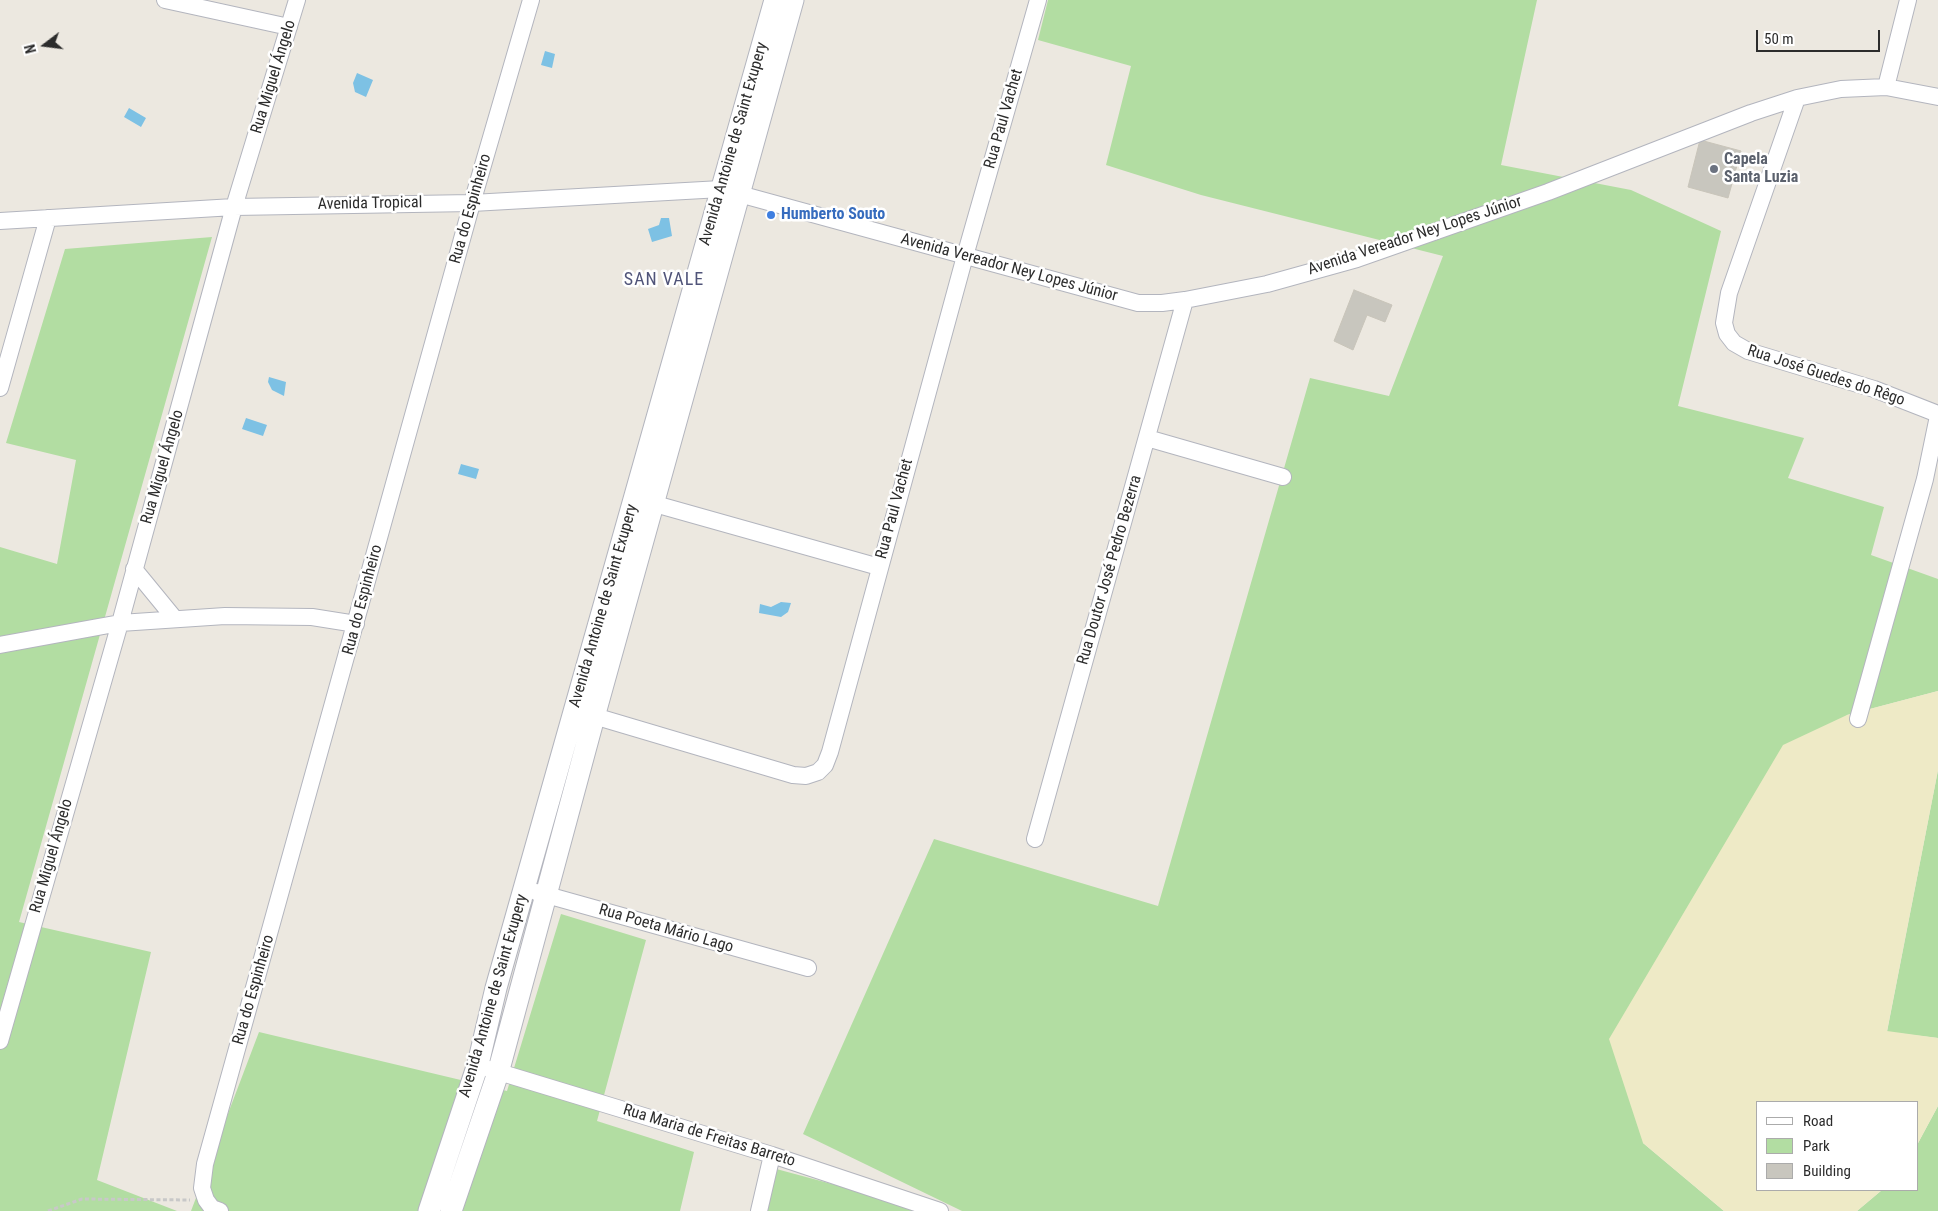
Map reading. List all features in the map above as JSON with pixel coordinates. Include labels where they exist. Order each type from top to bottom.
[{"type":"street","points":[[165,0],[289,27]]},
{"type":"street","name":"Rua Miguel Ángelo","points":[[0,1041],[120,623],[234,207],[297,0]]},
{"type":"street","name":"Rua do Espinheiro","points":[[206,1200],[202,1188],[205,1164],[472,203],[531,0]]},
{"type":"street","name":"Avenida Antoine de Saint Exupery","points":[[429,1211],[478,1064],[496,988],[524,889],[655,504],[775,0]]},
{"type":"street","name":"Avenida Antoine de Saint Exupery","points":[[451,1211],[498,1073],[546,895],[585,713],[730,191],[793,0]]},
{"type":"street","name":"Rua Paul Vachet","points":[[585,713],[793,775],[806,776],[818,772],[825,765],[965,256],[1038,0]]},
{"type":"street","points":[[1886,87],[1908,0]]},
{"type":"street","name":"Avenida Vereador Ney Lopes Júnior","points":[[730,191],[1138,303],[1185,300],[1267,284],[1357,259],[1548,192],[1751,113],[1797,98],[1841,89],[1886,87],[1938,97]]},
{"type":"street","name":"Rua José Guedes do Rêgo","points":[[1797,98],[1729,294],[1724,323],[1727,334],[1734,343],[1748,351],[1874,389],[1938,415]]},
{"type":"street","name":"Avenida Tropical","points":[[0,221],[234,207],[472,203],[730,191]]},
{"type":"street","points":[[0,388],[48,218]]},
{"type":"street","name":"Rua Doutor José Pedro Bezerra","points":[[1034,839],[1185,300]]},
{"type":"street","points":[[1858,719],[1932,481],[1938,415]]},
{"type":"street","points":[[1147,438],[1283,477]]},
{"type":"street","points":[[655,504],[879,567]]},
{"type":"street","points":[[134,569],[175,620]]},
{"type":"street","points":[[0,645],[120,623],[266,616],[312,617],[356,624]]},
{"type":"street","name":"Rua Poeta Mário Lago","points":[[524,889],[808,968]]},
{"type":"street","name":"Rua Maria de Freitas Barreto","points":[[478,1064],[498,1073],[772,1154],[940,1211]]},
{"type":"street","points":[[759,1211],[772,1154]]},
{"type":"street","points":[[206,1200],[212,1208],[220,1211]]},
{"type":"path","points":[[48,1211],[82,1199],[206,1200]]},
{"type":"green space","points":[[1048,0],[1537,0],[1501,165],[1631,190],[1721,231],[1678,406],[1804,438],[1788,478],[1884,507],[1871,555],[1938,579],[1938,691],[1847,715],[1643,1143],[1724,1211],[962,1211],[803,1134],[934,839],[1158,906],[1310,378],[1389,396],[1443,256],[1201,195],[1106,165],[1131,66],[1038,40]]},
{"type":"green space","points":[[212,237],[19,922],[151,952],[97,1180],[177,1211],[0,1211],[0,547],[57,564],[76,460],[6,443],[65,249]]},
{"type":"green space","points":[[1938,770],[1938,1038],[1887,1032]]},
{"type":"green space","points":[[561,914],[646,940],[597,1121],[694,1152],[680,1211],[191,1211],[259,1032],[507,1091]]},
{"type":"green space","points":[[1938,1106],[1938,1211],[1857,1211],[1881,1191],[1918,1191],[1918,1143]]},
{"type":"green space","points":[[769,1167],[932,1211],[758,1211]]},
{"type":"sand","points":[[1938,691],[1938,770],[1887,1031],[1938,1038],[1938,1106],[1918,1143],[1918,1101],[1756,1101],[1756,1191],[1881,1191],[1857,1211],[1724,1211],[1643,1143],[1609,1039],[1783,745],[1847,715]]},
{"type":"water","points":[[545,51],[555,54],[552,68],[541,65]]},
{"type":"water","points":[[357,73],[373,80],[366,97],[355,92],[353,83]]},
{"type":"water","points":[[129,108],[146,118],[141,127],[124,117]]},
{"type":"water","points":[[661,218],[669,218],[672,236],[652,242],[648,229],[659,225]]},
{"type":"water","points":[[269,377],[286,382],[284,396],[272,390],[268,382]]},
{"type":"water","points":[[246,418],[267,425],[263,436],[242,429]]},
{"type":"water","points":[[461,464],[479,469],[476,479],[458,474]]},
{"type":"water","points":[[781,602],[791,603],[788,612],[781,617],[759,613],[760,604],[771,607]]},
{"type":"building","name":"Capela Santa Luzia","points":[[1700,140],[1741,151],[1728,198],[1688,187]]},
{"type":"building","points":[[1354,290],[1392,305],[1385,322],[1367,315],[1353,350],[1334,341]]},
{"type":"place","name":"Capela Santa Luzia","points":[[1714,169]]},
{"type":"place","name":"Humberto Souto","points":[[771,215]]},
{"type":"district","name":"SAN VALE","points":[[664,280]]}]
